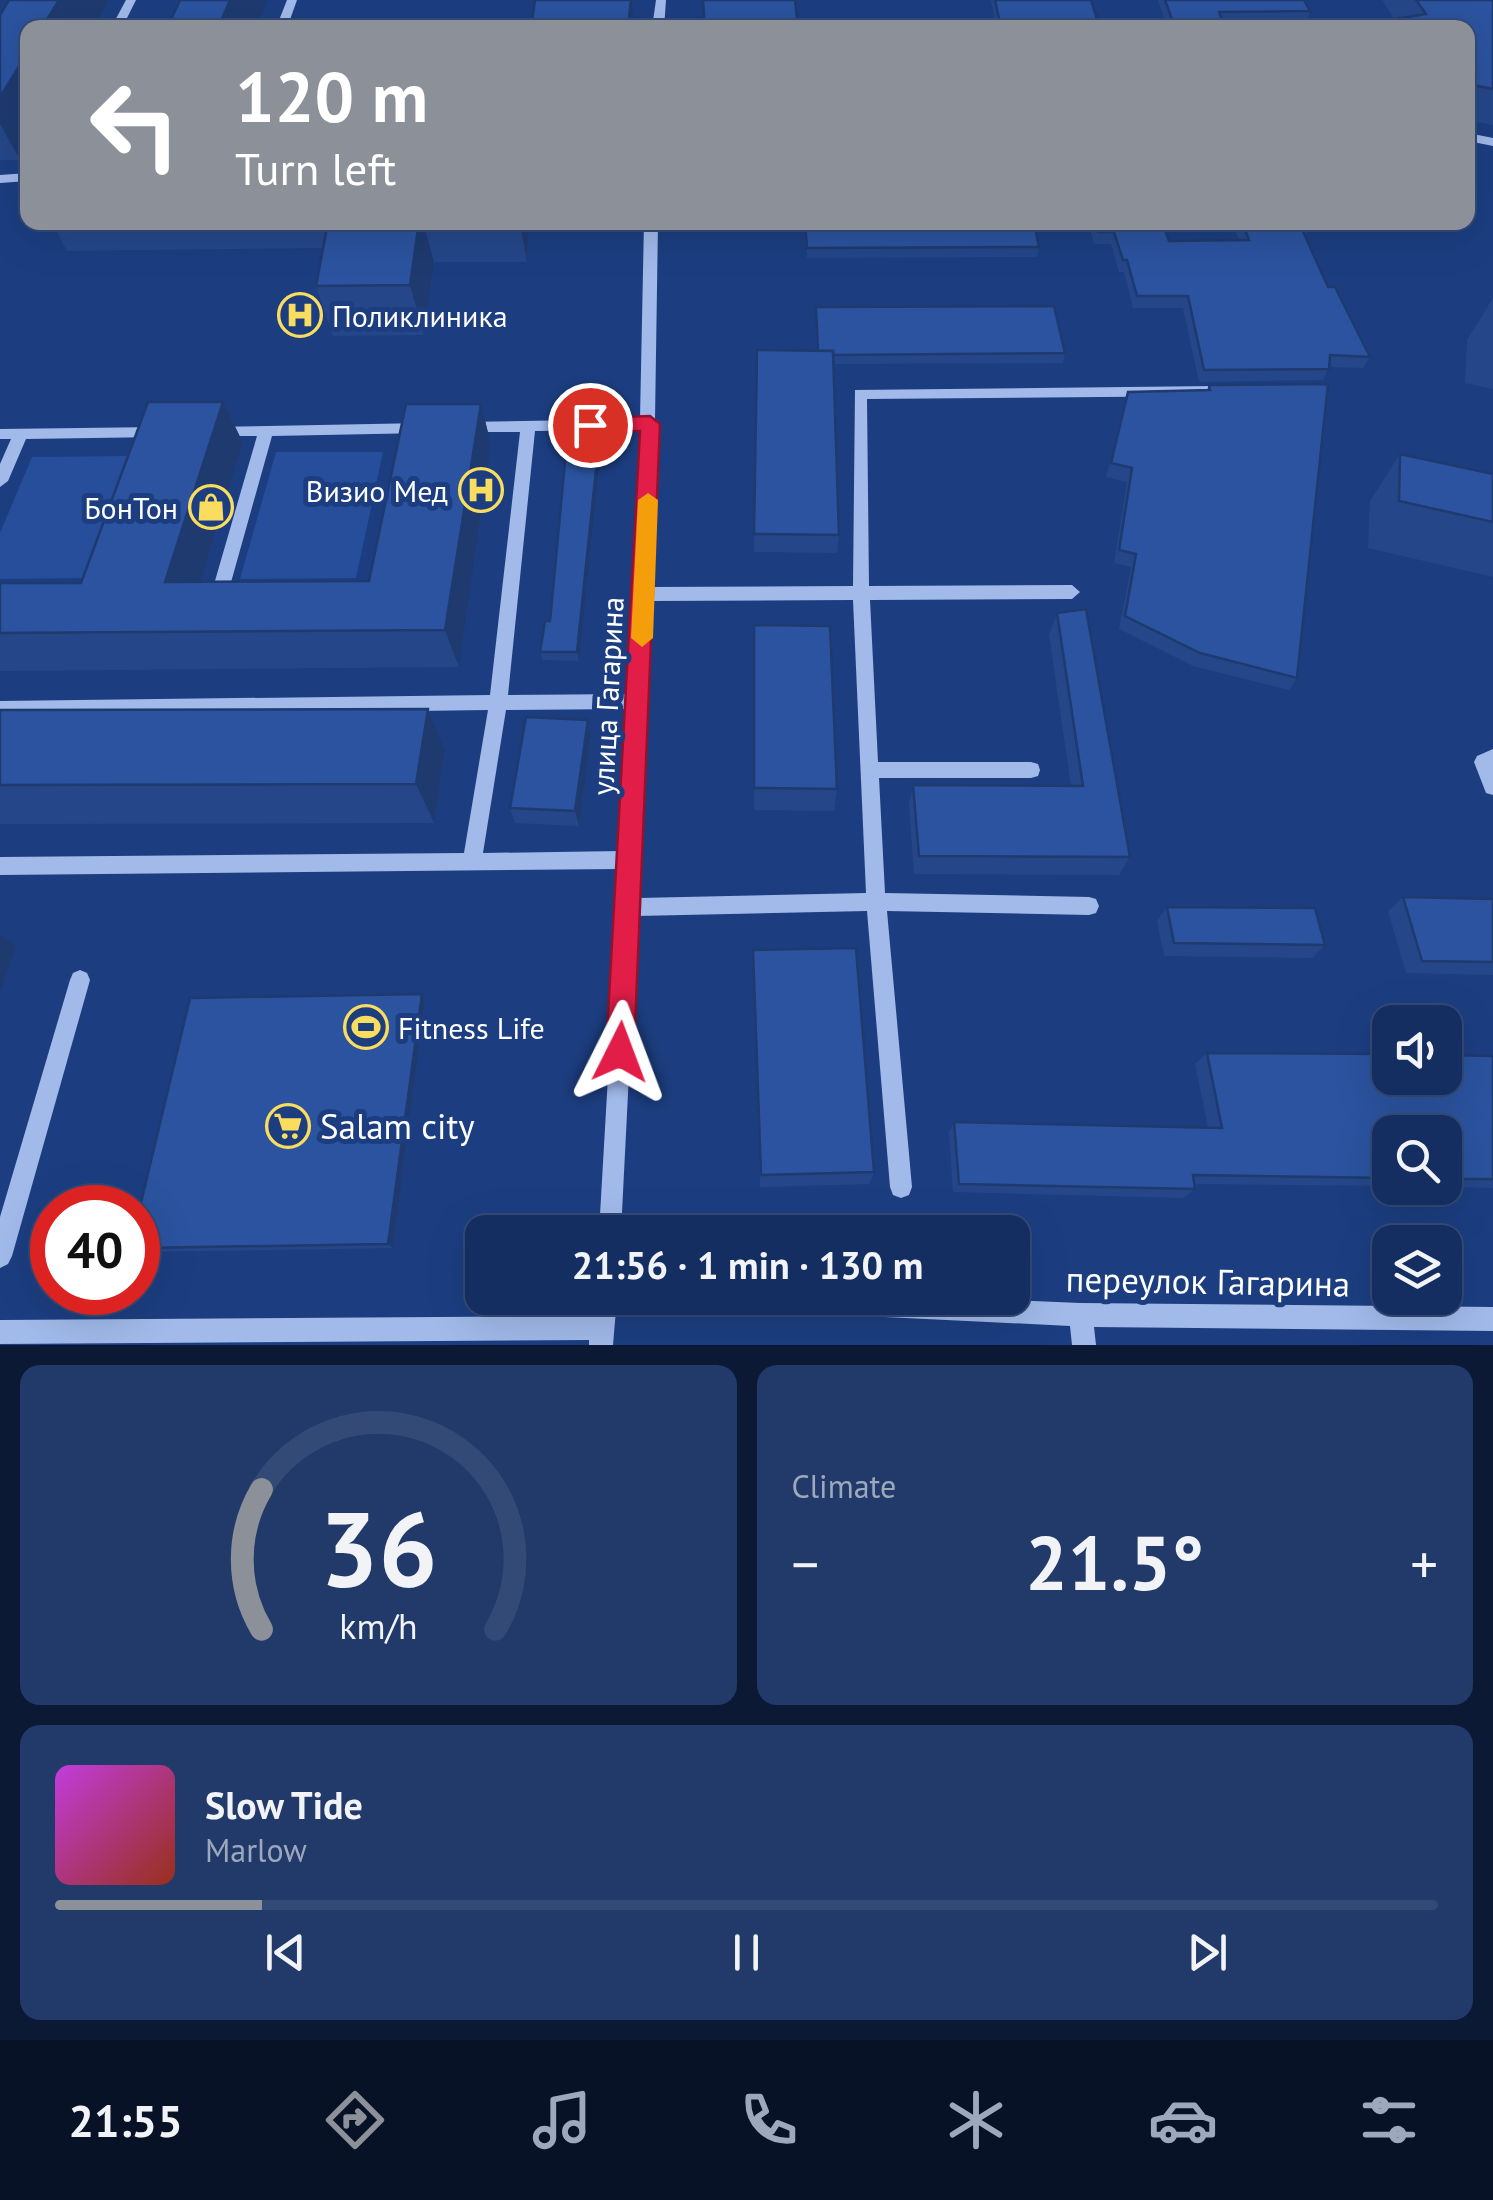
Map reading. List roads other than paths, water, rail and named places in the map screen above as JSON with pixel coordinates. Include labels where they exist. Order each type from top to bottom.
[{"type":"street","name":"улица Гагарина","points":[[611,1215],[644,594],[652,230]]},
{"type":"street","points":[[900,1187],[876,902],[861,593],[860,394],[1238,390]]},
{"type":"street","points":[[192,431],[650,424]]},
{"type":"street","points":[[472,861],[498,702],[528,426]]},
{"type":"street","points":[[403,447],[407,428]]},
{"type":"street","points":[[237,598],[218,598],[266,430]]},
{"type":"street","points":[[0,434],[173,431]]},
{"type":"street","points":[[149,450],[155,432]]},
{"type":"street","points":[[0,481],[21,434]]},
{"type":"street","points":[[644,594],[1072,592]]},
{"type":"street","points":[[0,708],[638,701]]},
{"type":"street","points":[[1493,758],[1488,756],[1483,762],[1493,787]]},
{"type":"street","points":[[870,770],[1030,770]]},
{"type":"street","points":[[0,866],[632,860]]},
{"type":"street","points":[[629,907],[876,902],[1089,906]]},
{"type":"street","points":[[0,1256],[80,980]]},
{"type":"street","name":"переулок Гагарина","points":[[1030,1313],[1493,1318]]},
{"type":"street","points":[[1080,1316],[1084,1345]]},
{"type":"street","points":[[0,1332],[182,1338],[601,1337]]},
{"type":"place","name":"Поликлиника","points":[[300,315]]},
{"type":"place","name":"Визио Мед","points":[[481,490]]},
{"type":"place","name":"БонТон","points":[[211,507]]},
{"type":"place","name":"Fitness Life","points":[[366,1027]]},
{"type":"place","name":"Salam city","points":[[288,1126]]}]
